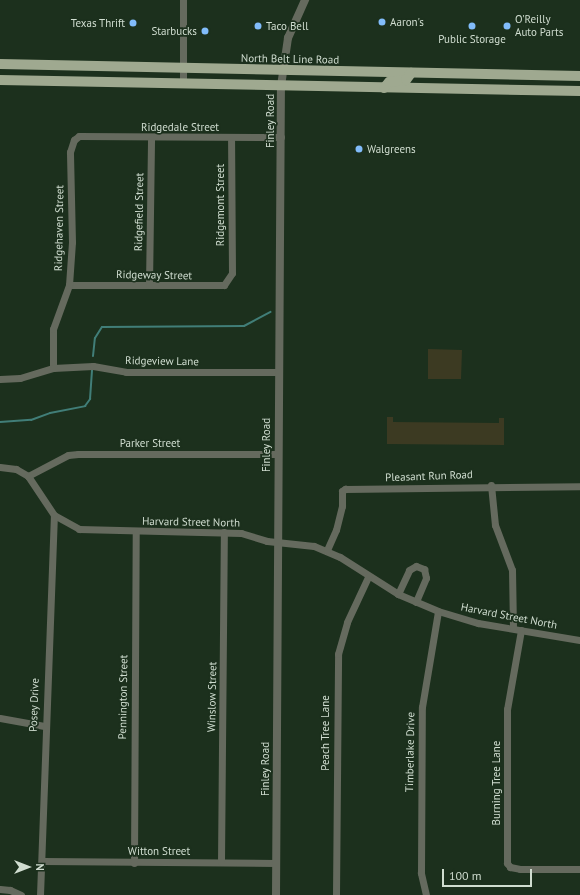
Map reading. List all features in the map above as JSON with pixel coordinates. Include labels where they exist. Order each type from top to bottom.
[{"type":"main road","name":"North Belt Line Road","points":[[0,64],[411,74],[580,76]]},
{"type":"main road","points":[[16,80],[17,65]]},
{"type":"main road","points":[[94,66],[94,82]]},
{"type":"main road","points":[[384,88],[389,82],[406,80],[411,74]]},
{"type":"main road","points":[[434,89],[439,74]]},
{"type":"main road","points":[[439,74],[445,89]]},
{"type":"main road","points":[[0,80],[580,91]]},
{"type":"street","points":[[183,0],[183,83]]},
{"type":"street","name":"Finley Road","points":[[276,895],[277,454],[281,86],[288,38],[305,0]]},
{"type":"street","name":"Ridgedale Street","points":[[79,136],[151,138],[281,137]]},
{"type":"street","name":"Ridgehaven Street","points":[[53,368],[53,329],[69,285],[72,242],[70,152],[72,144],[79,136]]},
{"type":"street","name":"Ridgefield Street","points":[[149,286],[151,138]]},
{"type":"street","name":"Ridgemont Street","points":[[231,138],[232,273]]},
{"type":"street","name":"Ridgeway Street","points":[[69,285],[224,285],[232,273]]},
{"type":"street","name":"Ridgeview Lane","points":[[0,379],[20,378],[53,368],[92,366],[126,372],[278,372]]},
{"type":"street","name":"Parker Street","points":[[28,476],[68,455],[78,454],[277,454]]},
{"type":"street","points":[[0,467],[16,469],[28,476]]},
{"type":"street","name":"Harvard Street North","points":[[28,476],[54,515],[79,529],[136,532],[241,533],[277,542],[300,544],[327,550],[368,577],[398,594],[438,611],[478,623],[580,640]]},
{"type":"street","points":[[491,485],[495,525],[512,570],[513,628]]},
{"type":"street","name":"Pleasant Run Road","points":[[327,550],[336,530],[342,506],[342,491],[345,489],[491,485],[580,486]]},
{"type":"street","name":"Posey Drive","points":[[40,895],[44,726],[54,515]]},
{"type":"street","name":"Pennington Street","points":[[134,863],[136,532]]},
{"type":"street","name":"Winslow Street","points":[[221,862],[224,532]]},
{"type":"street","points":[[398,594],[409,570],[416,566],[424,569],[426,578],[416,602]]},
{"type":"street","name":"Peach Tree Lane","points":[[336,895],[338,654],[347,622],[368,577]]},
{"type":"street","name":"Timberlake Drive","points":[[426,895],[421,866],[422,707],[438,611]]},
{"type":"street","name":"Burning Tree Lane","points":[[521,630],[507,709],[507,863],[510,867],[520,869],[580,869]]},
{"type":"street","points":[[0,718],[44,726]]},
{"type":"street","name":"Witton Street","points":[[42,861],[134,863],[276,863]]},
{"type":"street","points":[[0,889],[10,890],[21,895]]},
{"type":"shaded area","points":[[428,349],[462,350],[461,379],[428,379]]},
{"type":"shaded area","points":[[387,417],[393,417],[393,422],[499,423],[499,418],[504,418],[504,445],[387,444]]},
{"type":"waterway","points":[[93,356],[95,338],[102,327],[244,326],[270,312]]},
{"type":"waterway","points":[[0,422],[31,420],[50,413],[85,406],[90,399],[92,370]]},
{"type":"place","name":"Aaron's","points":[[382,22]]},
{"type":"place","name":"Texas Thrift","points":[[133,23]]},
{"type":"place","name":"Taco Bell","points":[[258,26]]},
{"type":"place","name":"Public Storage","points":[[472,26]]},
{"type":"place","name":"O'Reilly Auto Parts","points":[[507,26]]},
{"type":"place","name":"Starbucks","points":[[205,31]]},
{"type":"place","name":"Walgreens","points":[[359,149]]}]
